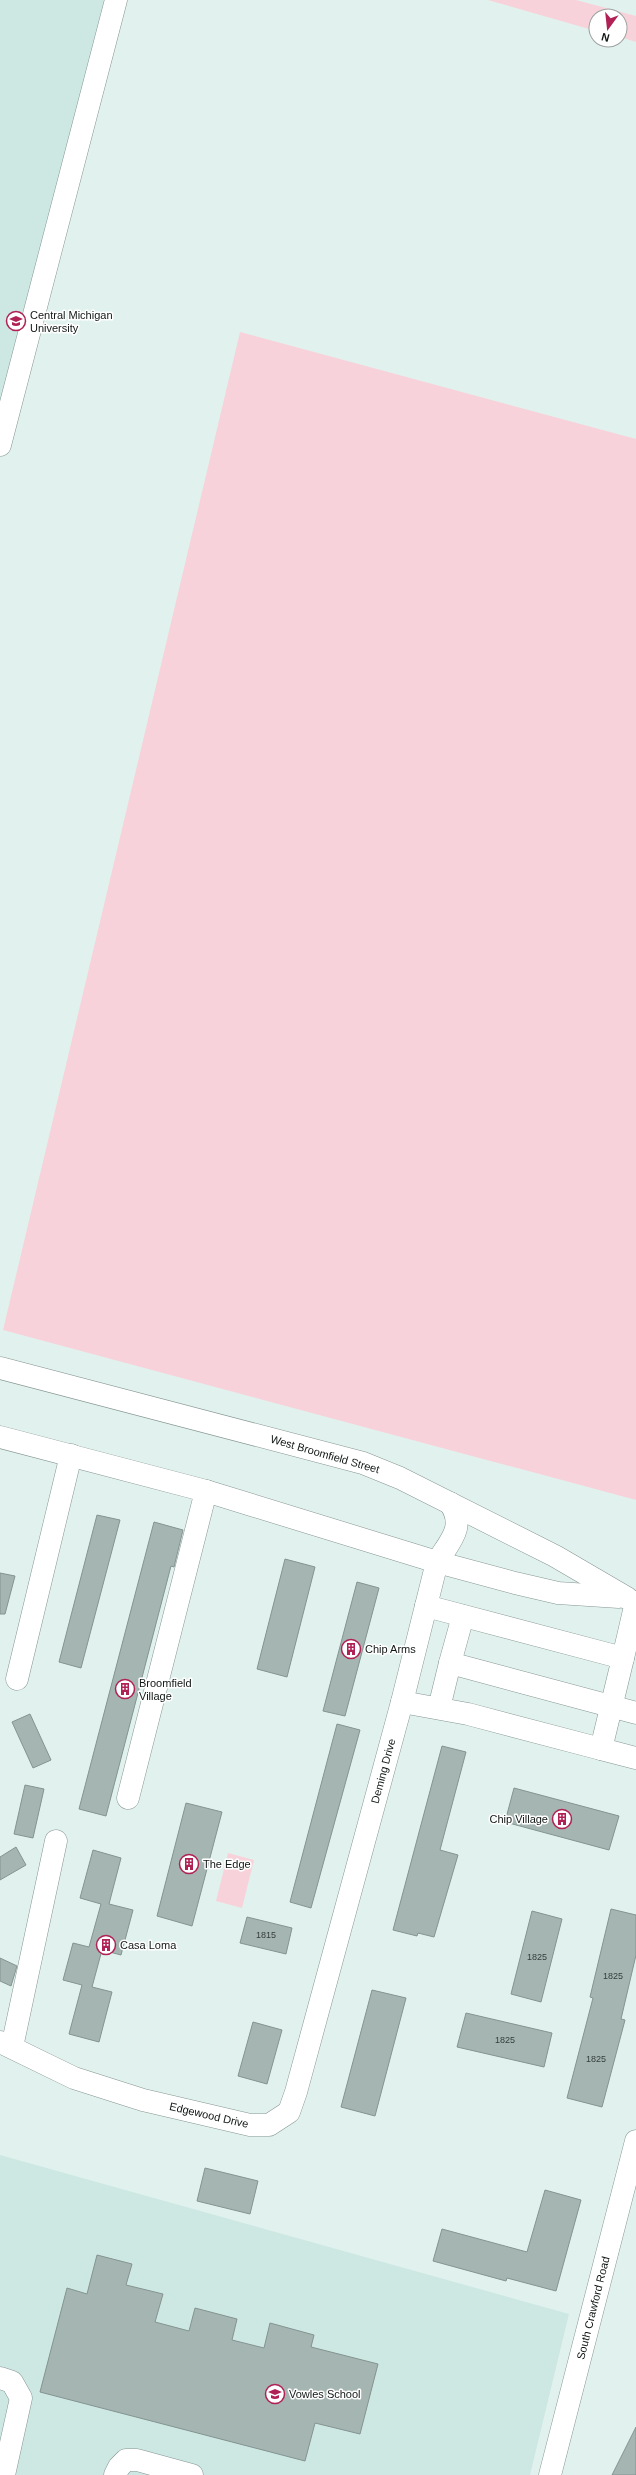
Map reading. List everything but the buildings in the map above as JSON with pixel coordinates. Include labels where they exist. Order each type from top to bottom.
[{"type":"street","points":[[0,446],[116,0]]},
{"type":"street","name":"West Broomfield Street","points":[[0,1368],[363,1463],[450,1502],[567,1562],[633,1600]]},
{"type":"street","points":[[0,1437],[206,1491],[437,1562],[543,1590],[633,1600],[623,1658],[601,1749]]},
{"type":"street","points":[[17,1679],[71,1455]]},
{"type":"street","points":[[128,1798],[206,1491]]},
{"type":"street","name":"Deming Drive","points":[[325,1980],[402,1702],[437,1562],[457,1528],[458,1516],[450,1502]]},
{"type":"street","points":[[426,1606],[623,1658]]},
{"type":"street","points":[[439,1708],[463,1616]]},
{"type":"street","points":[[450,1663],[636,1713]]},
{"type":"street","points":[[402,1702],[439,1708],[636,1758]]},
{"type":"street","points":[[6,2044],[56,1840]]},
{"type":"street","name":"Edgewood Drive","points":[[6,2044],[74,2078],[143,2100],[250,2125],[269,2125],[289,2112],[296,2092],[325,1980]]},
{"type":"street","name":"South Crawford Road","points":[[550,2475],[629,2200],[636,2141]]},
{"type":"street","points":[[0,2378],[12,2382],[21,2398],[6,2432],[4,2475]]},
{"type":"street","points":[[115,2475],[119,2467],[126,2460],[137,2460],[192,2475]]},
{"type":"shaded area","name":"Central Michigan University","points":[[0,0],[116,0],[0,445]]},
{"type":"shaded area","points":[[488,0],[576,0],[606,8],[588,8],[588,29]]},
{"type":"shaded area","points":[[628,14],[636,16],[636,42],[628,40]]},
{"type":"shaded area","points":[[240,332],[636,439],[636,1500],[3,1330]]},
{"type":"shaded area","points":[[228,1853],[254,1860],[242,1908],[216,1901]]},
{"type":"shaded area","name":"Vowles School","points":[[0,2155],[569,2314],[530,2475],[0,2475]]},
{"type":"place","name":"Central Michigan University","points":[[16,321]]},
{"type":"place","name":"Chip Arms","points":[[351,1649]]},
{"type":"place","name":"Broomfield Village","points":[[125,1689]]},
{"type":"place","name":"Chip Village","points":[[562,1819]]},
{"type":"place","name":"The Edge","points":[[189,1864]]},
{"type":"place","name":"Casa Loma","points":[[106,1945]]},
{"type":"place","name":"Vowles School","points":[[275,2394]]}]
